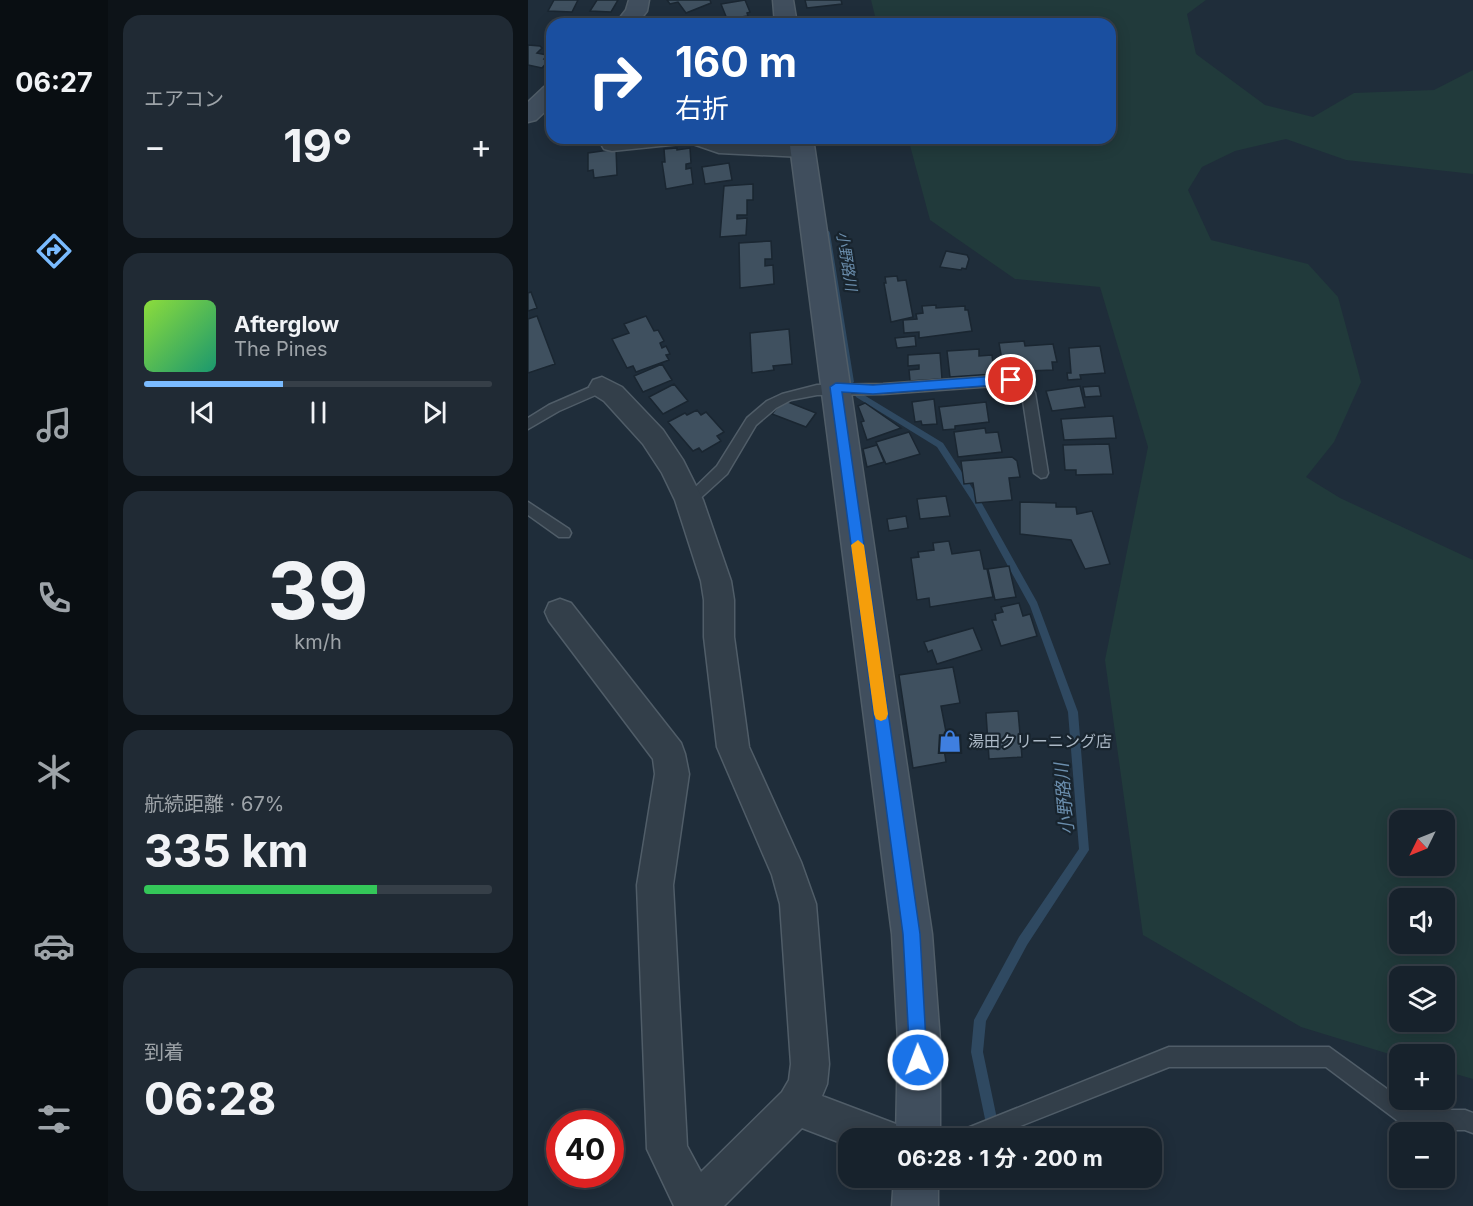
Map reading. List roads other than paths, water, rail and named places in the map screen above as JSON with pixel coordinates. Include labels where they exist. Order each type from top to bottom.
[{"type":"street","points":[[631,18],[636,11],[639,0]]},
{"type":"street","points":[[783,0],[785,18]]},
{"type":"street","points":[[528,115],[546,98]]},
{"type":"street","points":[[718,144],[728,147],[802,144],[912,934],[919,1041],[918,1128]]},
{"type":"street","points":[[560,612],[669,754],[672,774],[655,885],[667,1149],[696,1205],[796,1106],[808,1084],[810,1064],[798,904],[789,874],[734,747],[719,637],[719,600],[716,581],[689,500],[673,468],[653,437],[613,394],[602,387]]},
{"type":"street","points":[[796,1106],[855,1128]]},
{"type":"street","points":[[915,1206],[916,1188]]},
{"type":"lane","points":[[689,500],[724,466],[738,437],[758,415],[781,400],[807,391],[836,387],[873,389],[1011,380],[1028,393],[1041,473]]},
{"type":"lane","points":[[528,424],[554,408],[602,387]]},
{"type":"lane","points":[[528,508],[564,533]]},
{"type":"lane","points":[[997,1128],[1169,1057],[1329,1057],[1413,1120],[1465,1120],[1473,1123]]},
{"type":"waterway","name":"小野路川","points":[[827,233],[850,382]]},
{"type":"waterway","name":"小野路川","points":[[859,395],[940,445],[977,502],[1034,605],[1073,712],[1084,850],[1023,941],[980,1020],[977,1052],[993,1128]]},
{"type":"place","name":"湯田クリーニング店","points":[[950,741]]}]
